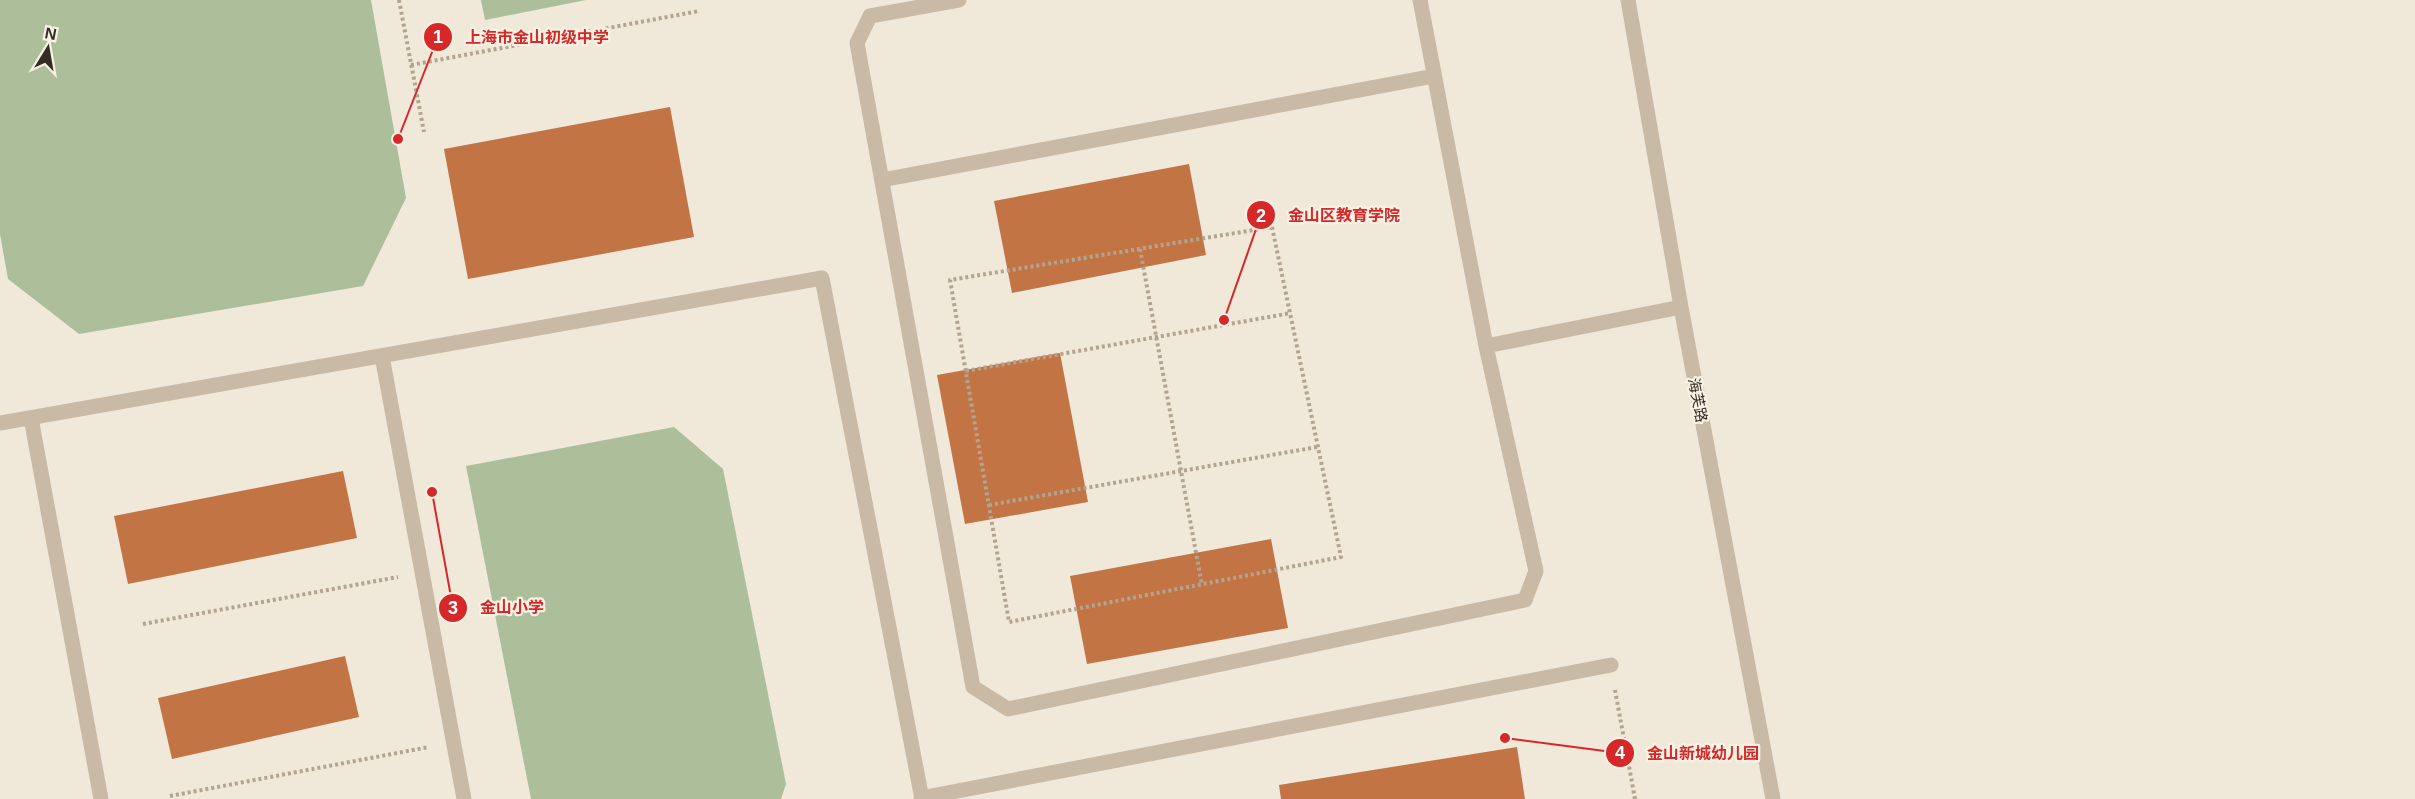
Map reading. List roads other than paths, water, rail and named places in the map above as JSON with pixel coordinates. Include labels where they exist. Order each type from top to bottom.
[{"type":"street","points":[[959,0],[870,16],[857,43],[973,687],[1008,709],[1526,600],[1536,571],[1486,346],[1420,0]]},
{"type":"street","name":"海芙路","points":[[1628,0],[1681,307],[1773,799]]},
{"type":"street","points":[[882,180],[1434,76]]},
{"type":"street","points":[[0,423],[822,278],[922,799],[1611,665]]},
{"type":"street","points":[[1486,346],[1681,307]]},
{"type":"street","points":[[382,356],[464,799]]},
{"type":"street","points":[[31,418],[101,799]]},
{"type":"place","name":"上海市金山初级中学","points":[[398,139]]},
{"type":"place","name":"金山区教育学院","points":[[1224,320]]},
{"type":"place","name":"金山小学","points":[[432,492]]},
{"type":"place","name":"金山新城幼儿园","points":[[1505,738]]}]
